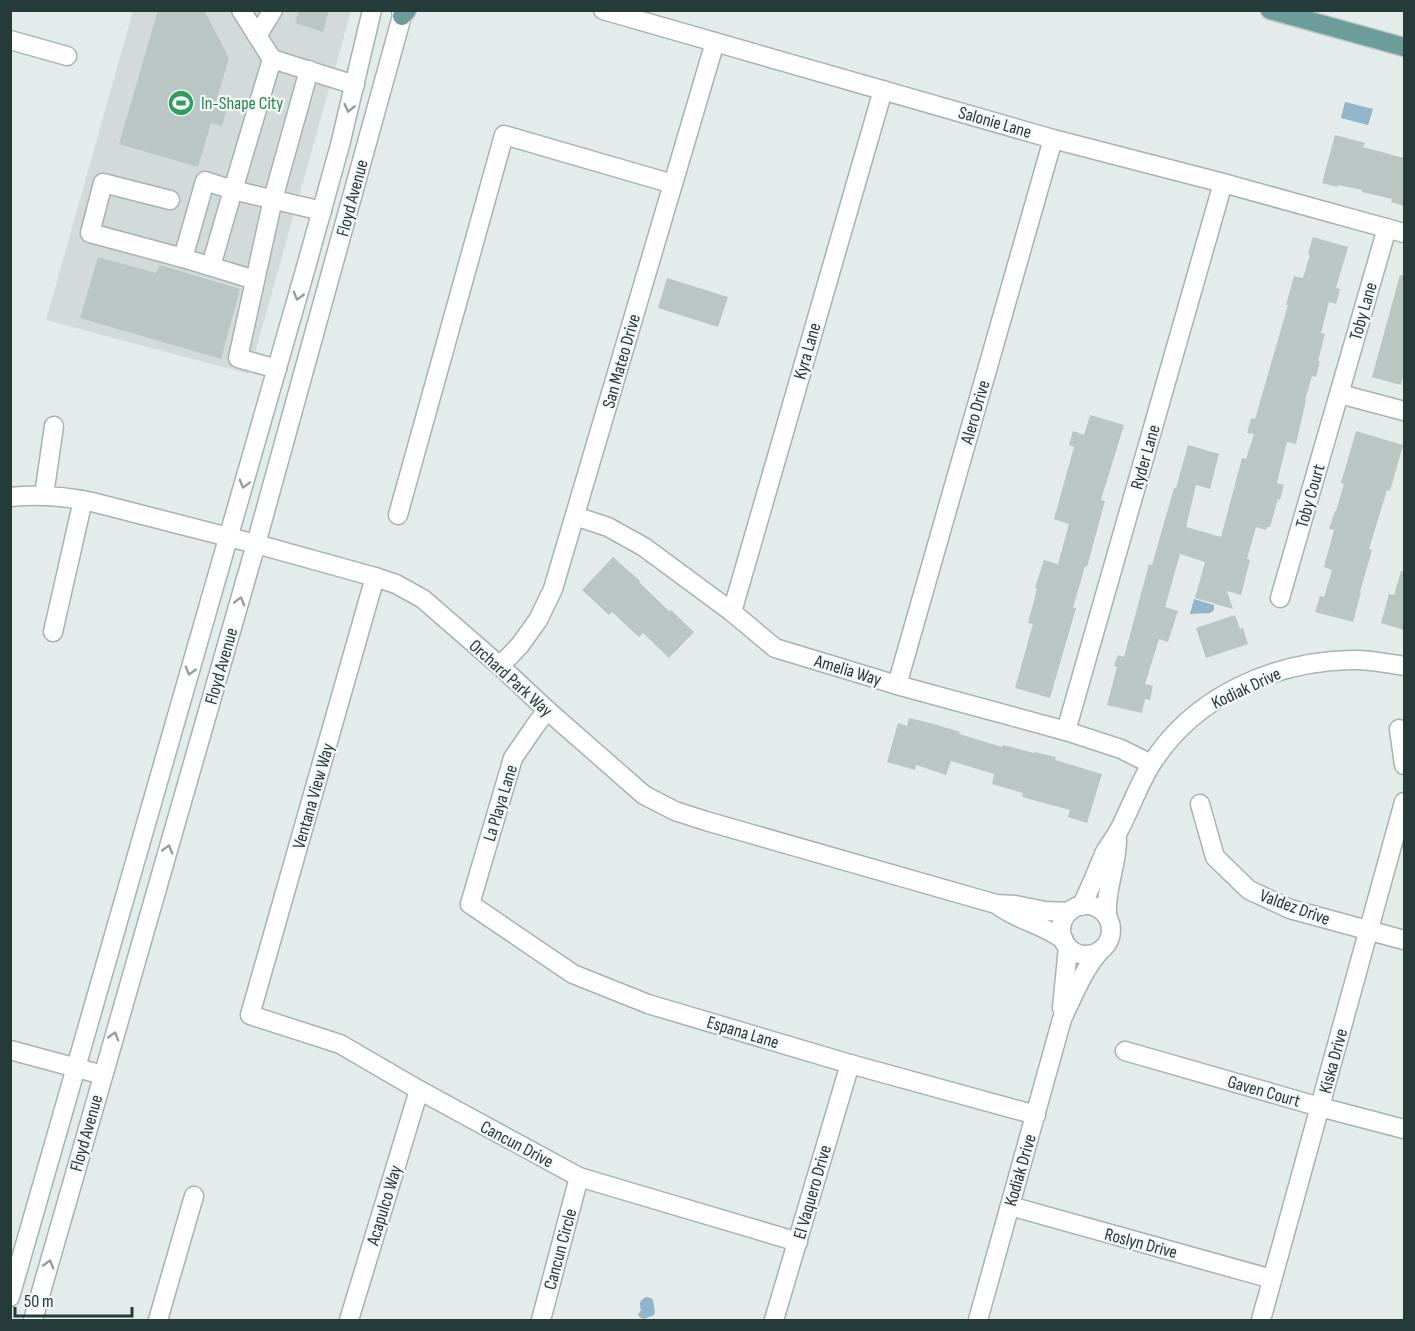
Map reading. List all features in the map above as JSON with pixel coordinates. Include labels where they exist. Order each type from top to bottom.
[{"type":"main road","points":[[1270,10],[1404,47]]},
{"type":"street","points":[[241,10],[272,59],[355,85]]},
{"type":"street","points":[[257,36],[273,10]]},
{"type":"street","name":"Floyd Avenue","points":[[10,1297],[322,211],[372,10]]},
{"type":"street","name":"Salonie Lane","points":[[603,10],[1053,139],[1396,230]]},
{"type":"street","name":"Floyd Avenue","points":[[33,1320],[256,544],[403,12]]},
{"type":"street","points":[[10,40],[67,56]]},
{"type":"street","name":"San Mateo Drive","points":[[500,666],[520,645],[538,620],[553,589],[715,42]]},
{"type":"street","points":[[211,266],[272,59]]},
{"type":"street","points":[[277,369],[238,358],[273,199],[309,70]]},
{"type":"street","name":"Kyra Lane","points":[[732,612],[883,90]]},
{"type":"street","points":[[398,515],[504,135],[673,184]]},
{"type":"street","name":"Alero Drive","points":[[897,685],[1053,139]]},
{"type":"street","points":[[183,258],[205,182],[322,211]]},
{"type":"street","points":[[170,200],[103,183],[90,233],[255,280]]},
{"type":"street","name":"Ryder Lane","points":[[1066,731],[1223,183]]},
{"type":"street","name":"Toby Lane","points":[[1340,394],[1396,230]]},
{"type":"street","points":[[1340,394],[1404,411]]},
{"type":"street","name":"Toby Court","points":[[1280,598],[1340,394]]},
{"type":"street","points":[[44,495],[54,426]]},
{"type":"street","name":"Orchard Park Way","points":[[10,497],[44,495],[83,500],[256,544],[396,584],[423,599],[644,795],[675,811],[996,904],[1046,911],[1075,909]]},
{"type":"street","points":[[53,632],[83,500]]},
{"type":"street","name":"Amelia Way","points":[[575,516],[608,527],[644,547],[732,612],[775,648],[897,685],[1066,731],[1121,749],[1151,764]]},
{"type":"street","name":"Ventana View Way","points":[[250,1015],[375,577]]},
{"type":"street","name":"Kodiak Drive","points":[[1075,909],[1093,884],[1106,850],[1118,833],[1151,764],[1167,742],[1189,719],[1215,699],[1281,670],[1316,662],[1353,659],[1404,666]]},
{"type":"street","name":"La Playa Lane","points":[[470,904],[513,758],[547,710]]},
{"type":"street","points":[[1399,729],[1404,765]]},
{"type":"street","name":"Kiska Drive","points":[[1261,1320],[1404,802]]},
{"type":"street","name":"Valdez Drive","points":[[1200,804],[1215,857],[1249,890],[1290,909],[1404,940]]},
{"type":"street","name":"Kodiak Drive","points":[[1107,915],[1108,889],[1117,853],[1118,833]]},
{"type":"street","name":"Espana Lane","points":[[470,904],[573,974],[648,1004],[850,1064],[1036,1115]]},
{"type":"street","name":"Orchard Park Way","points":[[996,904],[1013,916],[1054,933],[1066,944]]},
{"type":"street","points":[[1094,906],[1107,915],[1110,922],[1110,937],[1100,951],[1084,955],[1075,952],[1066,944],[1062,923],[1075,909],[1094,906]]},
{"type":"street","name":"Kodiak Drive","points":[[1062,1019],[1066,944]]},
{"type":"street","name":"Kodiak Drive","points":[[978,1320],[1062,1019],[1089,963],[1100,951]]},
{"type":"street","name":"Cancun Drive","points":[[250,1015],[340,1044],[579,1178],[798,1242]]},
{"type":"street","points":[[10,1050],[103,1075]]},
{"type":"street","name":"Gaven Court","points":[[1125,1051],[1404,1129]]},
{"type":"street","name":"El Vaquero Drive","points":[[774,1320],[850,1064]]},
{"type":"street","name":"Acapulco Way","points":[[349,1320],[419,1090]]},
{"type":"street","name":"Cancun Circle","points":[[541,1320],[579,1178]]},
{"type":"street","points":[[158,1320],[194,1196]]},
{"type":"street","name":"Roslyn Drive","points":[[1010,1206],[1272,1279]]},
{"type":"shaded area","points":[[133,11],[351,11],[249,374],[46,320]]},
{"type":"water","points":[[1345,102],[1373,109],[1368,125],[1341,118]]},
{"type":"water","points":[[1194,599],[1214,605],[1214,610],[1210,613],[1190,614]]},
{"type":"water","points":[[646,1297],[653,1300],[655,1312],[654,1315],[644,1319],[638,1315],[641,1310],[640,1302]]},
{"type":"building","points":[[158,10],[204,10],[229,58],[216,102],[228,105],[222,126],[211,123],[198,167],[119,144]]},
{"type":"building","points":[[299,10],[329,10],[323,32],[295,23]]},
{"type":"building","points":[[1335,135],[1365,143],[1363,147],[1404,158],[1404,206],[1391,202],[1392,199],[1362,192],[1362,190],[1322,183]]},
{"type":"building","points":[[1313,237],[1348,247],[1336,288],[1340,289],[1336,304],[1329,302],[1321,333],[1325,334],[1318,361],[1320,361],[1316,377],[1312,376],[1305,400],[1296,444],[1287,442],[1277,483],[1284,485],[1280,500],[1278,499],[1270,527],[1266,530],[1256,527],[1247,559],[1250,560],[1241,595],[1227,591],[1233,609],[1195,598],[1205,562],[1180,554],[1165,607],[1178,611],[1168,642],[1159,639],[1145,684],[1153,686],[1150,700],[1145,699],[1142,713],[1107,705],[1117,667],[1114,666],[1118,655],[1124,657],[1149,564],[1152,565],[1188,445],[1219,454],[1210,489],[1196,485],[1186,527],[1221,537],[1242,458],[1246,459],[1254,434],[1247,433],[1251,418],[1255,419],[1288,305],[1286,305],[1294,276],[1303,278]]},
{"type":"building","points":[[98,257],[156,273],[160,265],[240,289],[221,359],[80,318]]},
{"type":"building","points":[[1400,275],[1404,276],[1404,372],[1401,385],[1372,377]]},
{"type":"building","points":[[667,278],[728,297],[718,327],[658,308]]},
{"type":"building","points":[[1090,415],[1124,425],[1101,500],[1105,501],[1073,608],[1076,608],[1050,698],[1015,688],[1033,624],[1028,623],[1037,589],[1035,588],[1044,560],[1058,564],[1069,524],[1054,519],[1074,447],[1069,445],[1073,431],[1084,435]]},
{"type":"building","points":[[1356,431],[1403,445],[1390,491],[1387,490],[1369,549],[1372,550],[1353,622],[1315,612],[1320,596],[1324,597],[1332,570],[1324,567],[1334,530],[1329,529],[1344,484],[1341,483]]},
{"type":"building","points":[[613,557],[694,632],[669,658],[643,633],[639,637],[612,612],[609,615],[582,590]]},
{"type":"building","points":[[1401,571],[1404,572],[1404,630],[1381,623],[1389,594],[1394,595]]},
{"type":"building","points":[[1235,615],[1240,629],[1243,628],[1248,644],[1206,658],[1196,628]]},
{"type":"building","points":[[909,718],[960,732],[959,734],[1002,747],[1003,745],[1056,757],[1055,760],[1102,774],[1087,823],[1068,817],[1070,810],[1022,797],[1023,793],[992,784],[994,774],[951,761],[946,775],[916,765],[915,770],[887,762],[898,723],[907,726]]},
{"type":"place","name":"In-Shape City","points":[[181,103]]}]
